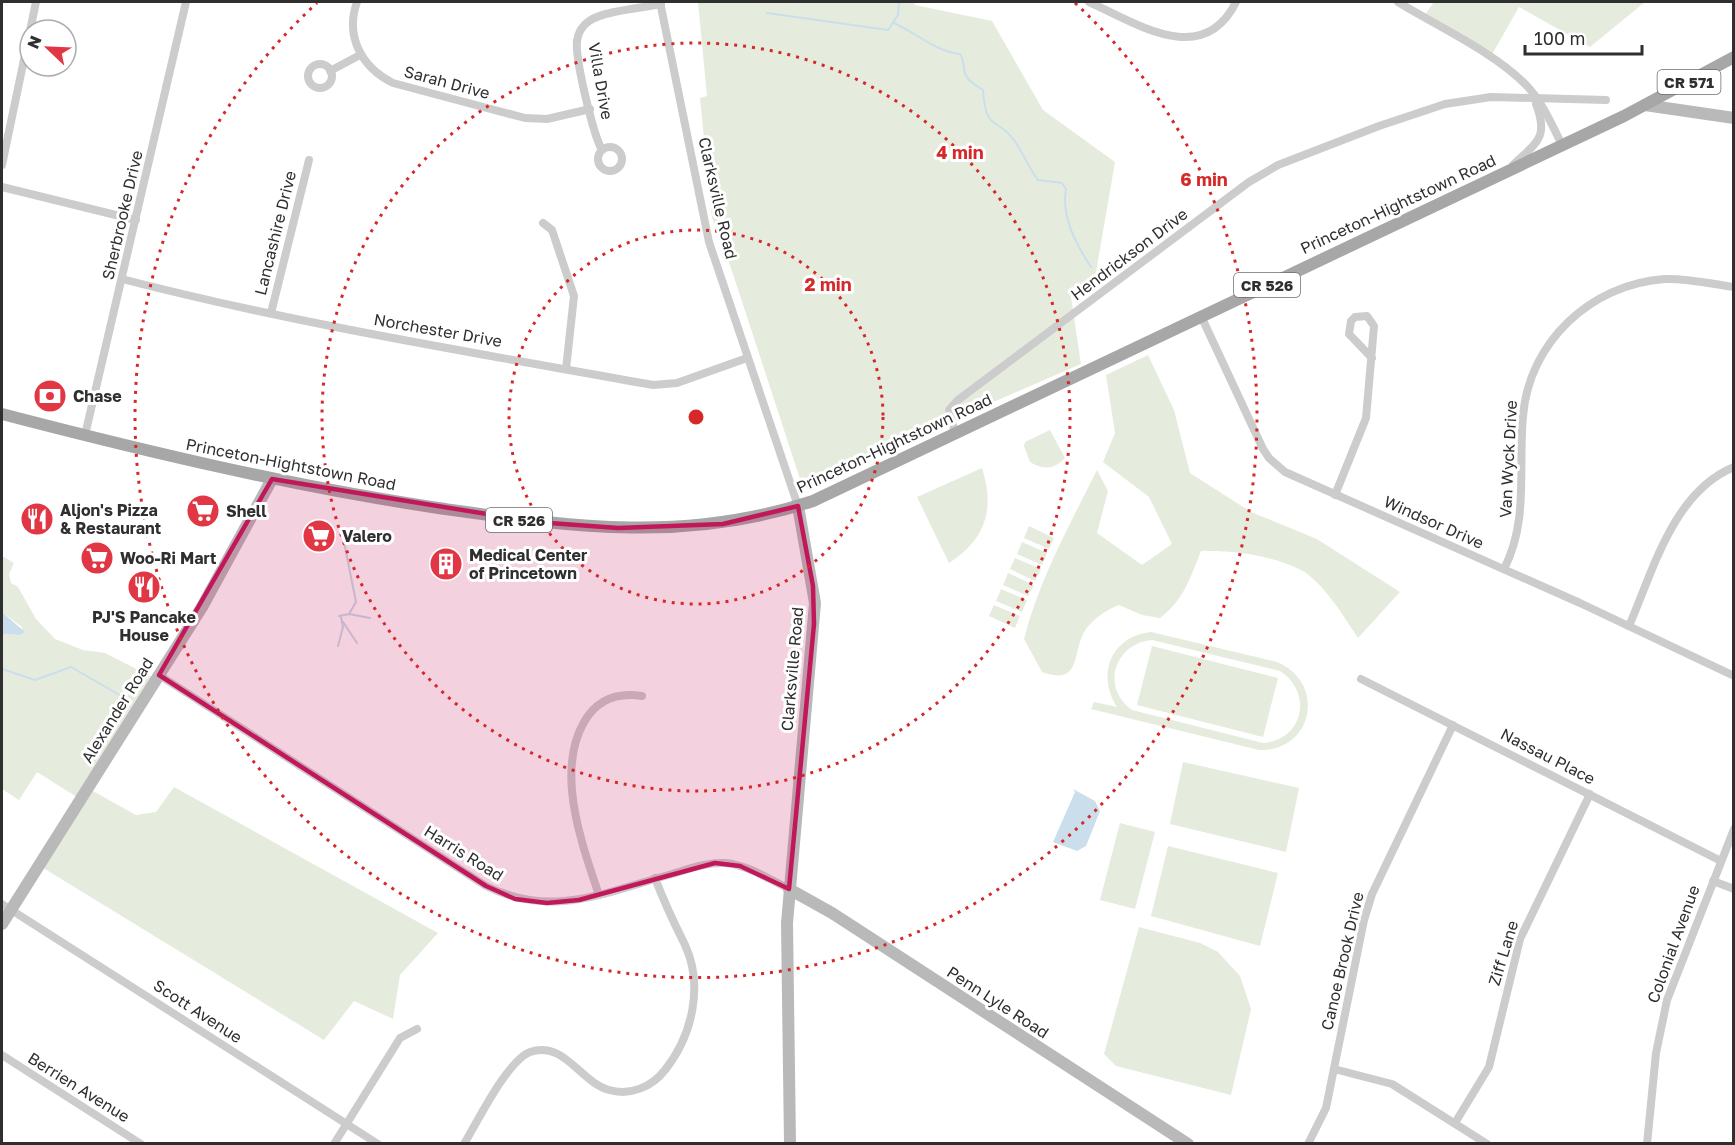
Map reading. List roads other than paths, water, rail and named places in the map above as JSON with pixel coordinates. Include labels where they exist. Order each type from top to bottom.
[{"type":"main road","name":"Princeton-Hightstown Road","points":[[2,414],[348,495],[536,522],[668,529],[723,524],[798,506],[1562,145],[1645,105],[1734,57]]},
{"type":"street","points":[[2,165],[36,2]]},
{"type":"street","name":"Sherbrooke Drive","points":[[85,435],[186,2]]},
{"type":"street","points":[[330,71],[360,55],[352,27],[357,2]]},
{"type":"street","points":[[1089,2],[1161,35],[1184,38],[1215,28],[1230,13],[1236,2]]},
{"type":"street","points":[[1398,2],[1494,60],[1526,85],[1536,97],[1562,145]]},
{"type":"street","name":"Villa Drive","points":[[602,150],[590,109],[577,45],[584,25],[596,17],[661,3]]},
{"type":"street","name":"Clarksville Road","points":[[661,3],[707,233],[798,506],[813,586],[814,613],[789,889],[787,962],[790,1143]]},
{"type":"street","name":"Sarah Drive","points":[[360,55],[373,71],[393,83],[525,118],[547,119],[590,109]]},
{"type":"street","name":"Hendrickson Drive","points":[[955,433],[949,410],[958,400],[1268,171],[1379,126],[1446,104],[1491,97],[1536,97]]},
{"type":"street","points":[[1536,97],[1606,100]]},
{"type":"street","points":[[1508,170],[1541,135],[1542,121],[1536,97]]},
{"type":"street","points":[[1645,105],[1734,118]]},
{"type":"street","name":"Lancashire Drive","points":[[271,313],[309,160]]},
{"type":"street","points":[[2,187],[136,220]]},
{"type":"street","points":[[543,223],[552,230],[574,296],[566,369]]},
{"type":"street","name":"Norchester Drive","points":[[122,279],[271,313],[566,369],[665,385],[688,380],[747,358]]},
{"type":"street","name":"Van Wyck Drive","points":[[1504,569],[1514,548],[1521,517],[1525,399],[1535,369],[1560,330],[1599,298],[1633,284],[1682,279],[1734,287]]},
{"type":"street","points":[[1335,495],[1365,425],[1372,358],[1374,326],[1367,316],[1361,315],[1351,321],[1349,334],[1372,358]]},
{"type":"street","name":"Windsor Drive","points":[[1201,316],[1269,458],[1285,472],[1504,569],[1734,676]]},
{"type":"street","points":[[1629,626],[1684,507],[1706,484],[1734,467]]},
{"type":"street","name":"Alexander Road","points":[[2,924],[6,907],[205,601],[272,479]]},
{"type":"street","name":"Harris Road","points":[[159,675],[493,890],[515,899],[547,903],[579,900],[704,864],[727,863],[752,871],[789,889]]},
{"type":"street","name":"Nassau Place","points":[[1361,679],[1720,861]]},
{"type":"street","points":[[599,894],[574,806],[572,774],[576,741],[588,716],[604,702],[625,695],[642,696]]},
{"type":"street","name":"Canoe Brook Drive","points":[[1308,1143],[1323,1119],[1364,920],[1372,894],[1453,725]]},
{"type":"street","name":"Ziff Lane","points":[[1455,1123],[1488,1067],[1520,939],[1590,794]]},
{"type":"street","name":"Colonial Avenue","points":[[1647,1143],[1656,1053],[1667,1000],[1734,829]]},
{"type":"street","points":[[464,1143],[513,1066],[530,1052],[555,1052],[600,1087],[619,1092],[647,1086],[672,1061],[690,1020],[694,991],[692,973],[684,945],[669,916],[655,878]]},
{"type":"street","points":[[1713,880],[1734,889]]},
{"type":"street","name":"Penn Lyle Road","points":[[789,889],[832,913],[1188,1143]]},
{"type":"street","name":"Scott Avenue","points":[[6,907],[378,1143]]},
{"type":"street","points":[[334,1143],[400,1038],[417,1029]]},
{"type":"street","name":"Berrien Avenue","points":[[2,1055],[141,1143]]},
{"type":"street","points":[[1334,1069],[1392,1084],[1487,1143]]},
{"type":"water","points":[[2,612],[25,632],[20,635],[2,634]]},
{"type":"water","points":[[1073,789],[1095,801],[1100,811],[1086,846],[1077,851],[1053,842],[1075,792]]},
{"type":"waterway","points":[[767,13],[888,30],[898,15],[899,2]]},
{"type":"waterway","points":[[894,23],[934,46],[960,54],[966,76],[983,90],[990,119],[1010,135],[1038,180],[1062,183],[1066,189],[1066,210],[1071,230],[1091,267]]},
{"type":"waterway","points":[[349,614],[356,602],[344,542],[348,536],[362,532]]},
{"type":"waterway","points":[[339,616],[349,614],[370,618]]},
{"type":"waterway","points":[[338,646],[343,627],[341,617]]},
{"type":"waterway","points":[[343,622],[357,643]]},
{"type":"waterway","points":[[2,669],[35,680],[71,667],[123,697]]},
{"type":"place","name":"Chase","points":[[50,396]]},
{"type":"place","name":"Shell","points":[[203,511]]},
{"type":"place","name":"Aljon's Pizza & Restaurant","points":[[37,519]]},
{"type":"place","name":"Valero","points":[[319,536]]},
{"type":"place","name":"Woo-Ri Mart","points":[[97,558]]},
{"type":"place","name":"Medical Center of Princetown","points":[[446,564]]},
{"type":"place","name":"PJ'S Pancake House","points":[[144,587]]}]
